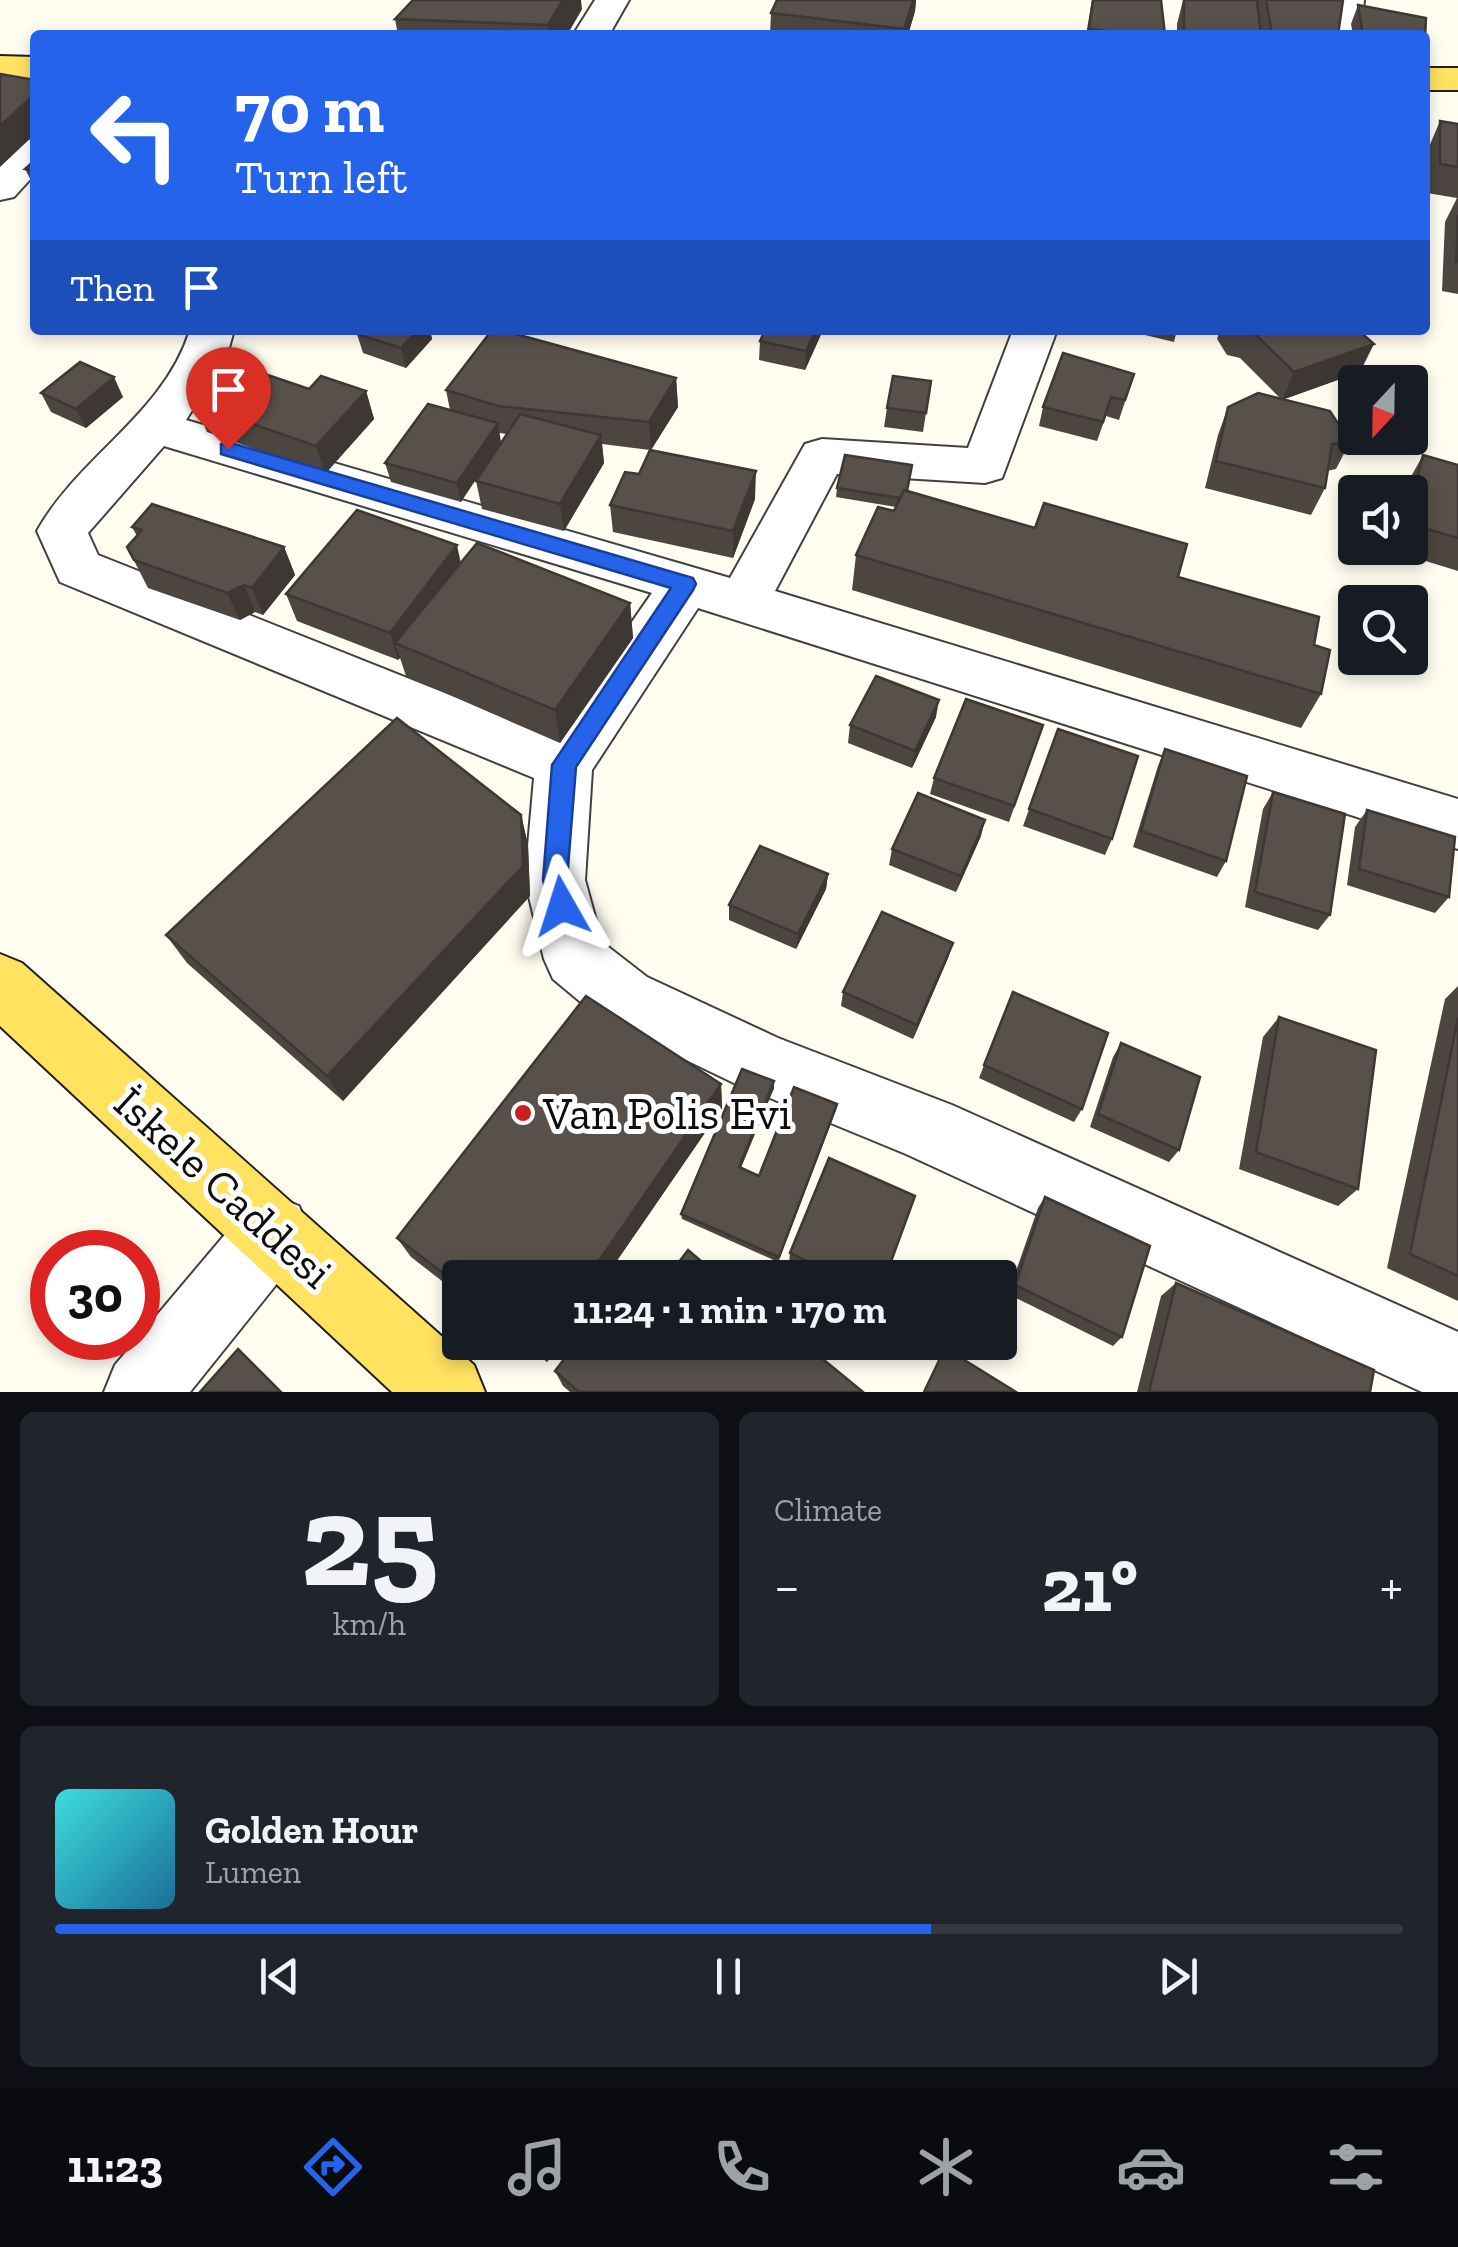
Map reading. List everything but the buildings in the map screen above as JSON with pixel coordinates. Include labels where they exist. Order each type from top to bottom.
[{"type":"main road","points":[[0,51],[30,52]]},
{"type":"main road","points":[[0,67],[30,68]]},
{"type":"main road","points":[[1430,79],[1458,79]]},
{"type":"main road","points":[[1430,95],[1458,96]]},
{"type":"main road","name":"İskele Caddesi","points":[[0,984],[446,1392]]},
{"type":"street","points":[[594,30],[612,0]]},
{"type":"street","points":[[1344,30],[1347,0]]},
{"type":"street","points":[[30,155],[0,188],[30,197]]},
{"type":"street","points":[[211,335],[186,387],[77,508],[62,531],[78,568],[564,765]]},
{"type":"street","points":[[743,602],[822,456],[985,466],[1033,335]]},
{"type":"street","points":[[152,426],[686,584],[1458,824]]},
{"type":"street","points":[[686,584],[564,765],[555,880],[575,958],[624,998],[758,1062],[928,1128],[1458,1370]]},
{"type":"street","points":[[142,1392],[274,1231]]},
{"type":"place","name":"Van Polis Evi","points":[[523,1113]]},
{"type":"route","points":[[228,449],[686,584],[616,682],[564,765],[555,880],[562,906]]}]
